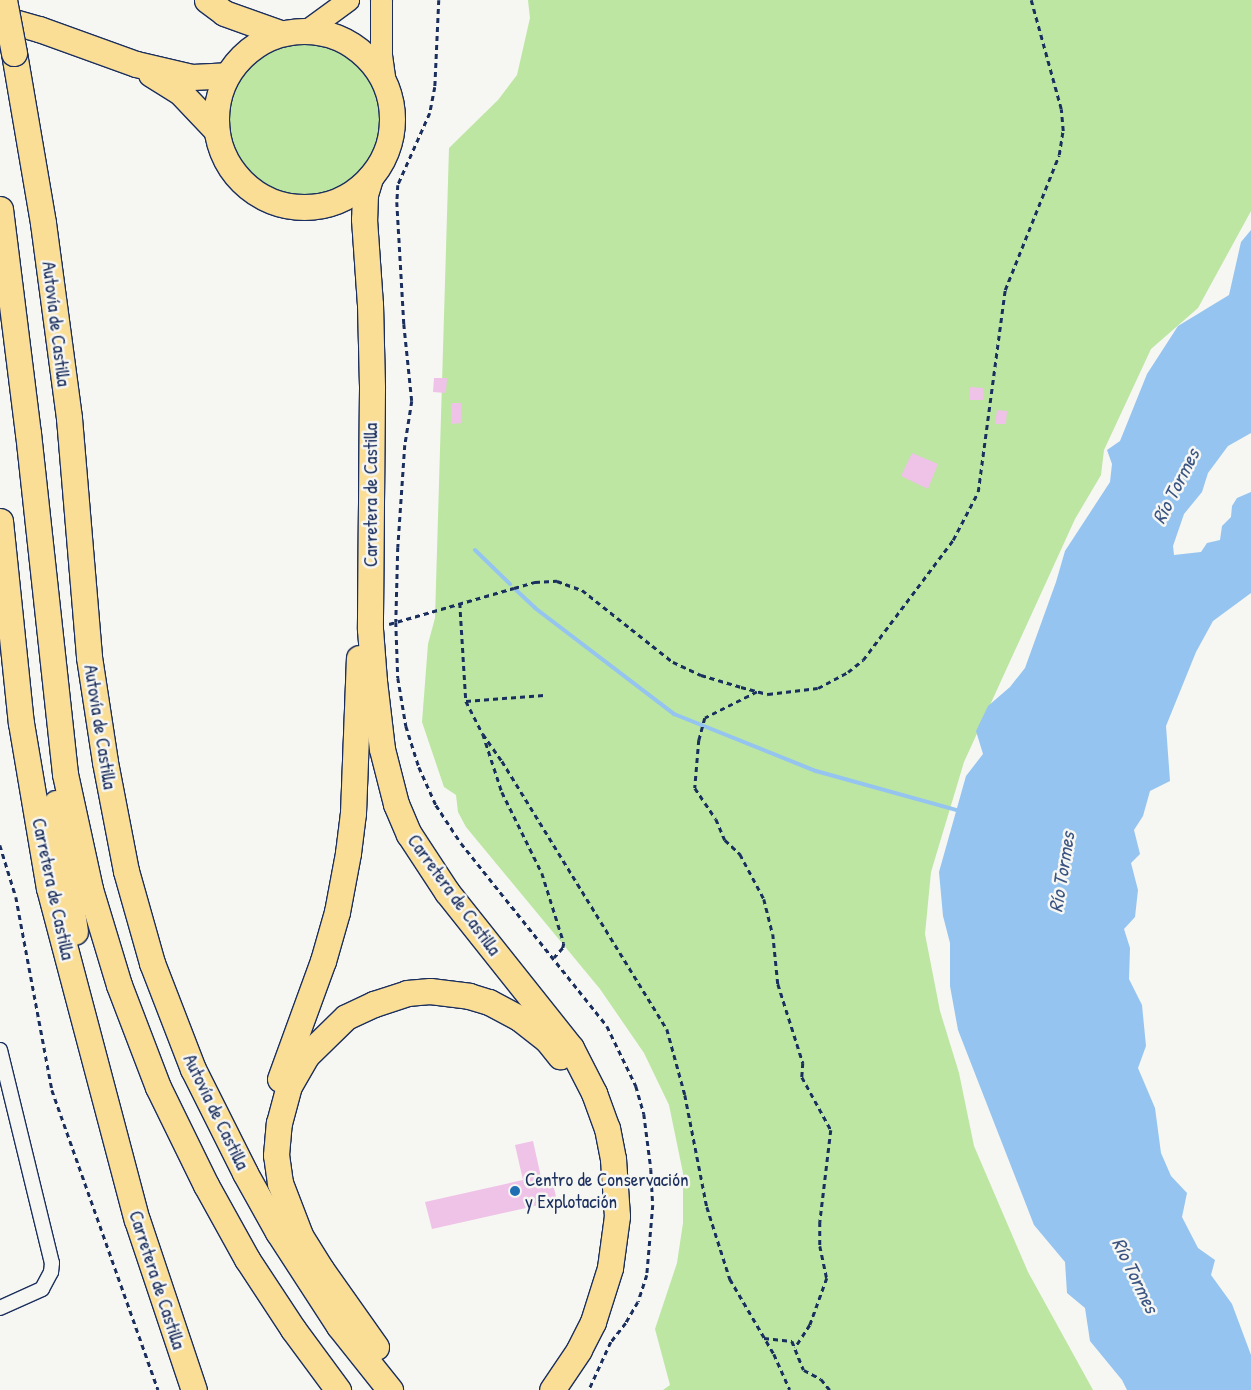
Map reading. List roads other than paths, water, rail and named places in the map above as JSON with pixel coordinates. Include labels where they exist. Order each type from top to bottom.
[{"type":"highway","name":"Autovía de Castilla","points":[[4,0],[43,223],[69,418],[89,657],[102,743],[126,871],[150,954],[193,1069],[245,1173],[278,1232],[339,1326],[390,1390]]},
{"type":"highway","points":[[207,0],[224,13],[280,33]]},
{"type":"highway","points":[[0,18],[39,29],[136,64],[192,77],[227,75]]},
{"type":"highway","points":[[307,30],[331,34],[353,45],[371,61],[385,82],[392,106],[392,132],[384,156],[370,178],[354,192],[334,202],[312,207],[289,206],[268,199],[243,182],[233,171],[222,152],[216,130],[216,111],[220,93],[227,75],[241,57],[259,42],[280,33],[307,30]]},
{"type":"highway","points":[[136,64],[180,92],[216,130]]},
{"type":"highway","name":"Carretera de Castilla","points":[[370,178],[365,194],[364,219],[370,304],[372,473],[370,629],[382,749],[396,804],[409,834],[447,892],[571,1048],[594,1093],[607,1128],[617,1188],[617,1216],[610,1268],[593,1322],[579,1350],[552,1390]]},
{"type":"highway","name":"Autovía de Castilla","points":[[0,209],[44,575],[65,774],[90,889],[119,985],[158,1087],[206,1185],[247,1259],[293,1329],[338,1390]]},
{"type":"highway","points":[[372,473],[360,623],[353,813],[348,853],[337,912],[323,961],[280,1079],[269,1128],[268,1158],[272,1184],[287,1228],[300,1251],[360,1337],[405,1390]]},
{"type":"highway","name":"Carretera de Castilla","points":[[0,521],[21,723],[48,878],[76,995],[101,1080],[137,1220],[194,1390]]},
{"type":"highway","points":[[44,575],[41,642],[54,787],[73,920],[101,1080]]},
{"type":"highway","points":[[405,1390],[320,1269],[300,1235],[280,1183],[276,1155],[279,1123],[289,1086],[307,1056],[320,1040],[346,1017],[374,1004],[407,993],[430,991],[469,996],[490,1002],[519,1018],[539,1034],[559,1055],[573,1076],[593,1127],[601,1160],[604,1191],[604,1219],[598,1265],[591,1292],[568,1345],[535,1390]]},
{"type":"main road","points":[[307,30],[348,0]]},
{"type":"main road","points":[[381,0],[381,55],[385,82]]},
{"type":"street","points":[[0,1050],[52,1263],[51,1272],[42,1289],[0,1308]]},
{"type":"water","name":"Río Tormes","points":[[1251,230],[1251,433],[1228,446],[1208,473],[1202,492],[1184,514],[1173,546],[1174,555],[1201,552],[1207,543],[1220,540],[1222,526],[1231,517],[1232,506],[1237,498],[1251,492],[1251,593],[1213,621],[1196,652],[1166,726],[1170,781],[1150,791],[1143,816],[1134,830],[1140,854],[1131,863],[1138,890],[1135,917],[1124,929],[1130,948],[1129,979],[1142,1005],[1146,1046],[1138,1068],[1155,1108],[1161,1153],[1171,1176],[1187,1193],[1182,1217],[1198,1248],[1215,1260],[1211,1275],[1232,1304],[1251,1355],[1251,1390],[1127,1390],[1122,1380],[1090,1341],[1085,1308],[1067,1293],[1065,1262],[1034,1225],[958,1030],[950,986],[950,943],[943,916],[939,872],[966,776],[983,754],[976,731],[988,706],[1010,687],[1025,668],[1056,582],[1065,551],[1110,482],[1112,464],[1107,450],[1120,441],[1147,374],[1178,326],[1229,295],[1241,242]]},
{"type":"waterway","points":[[475,550],[510,584]]},
{"type":"waterway","points":[[516,590],[535,608],[674,714],[816,771],[960,811]]},
{"type":"place","name":"Centro de Conservación y Explotación","points":[[515,1191]]}]
